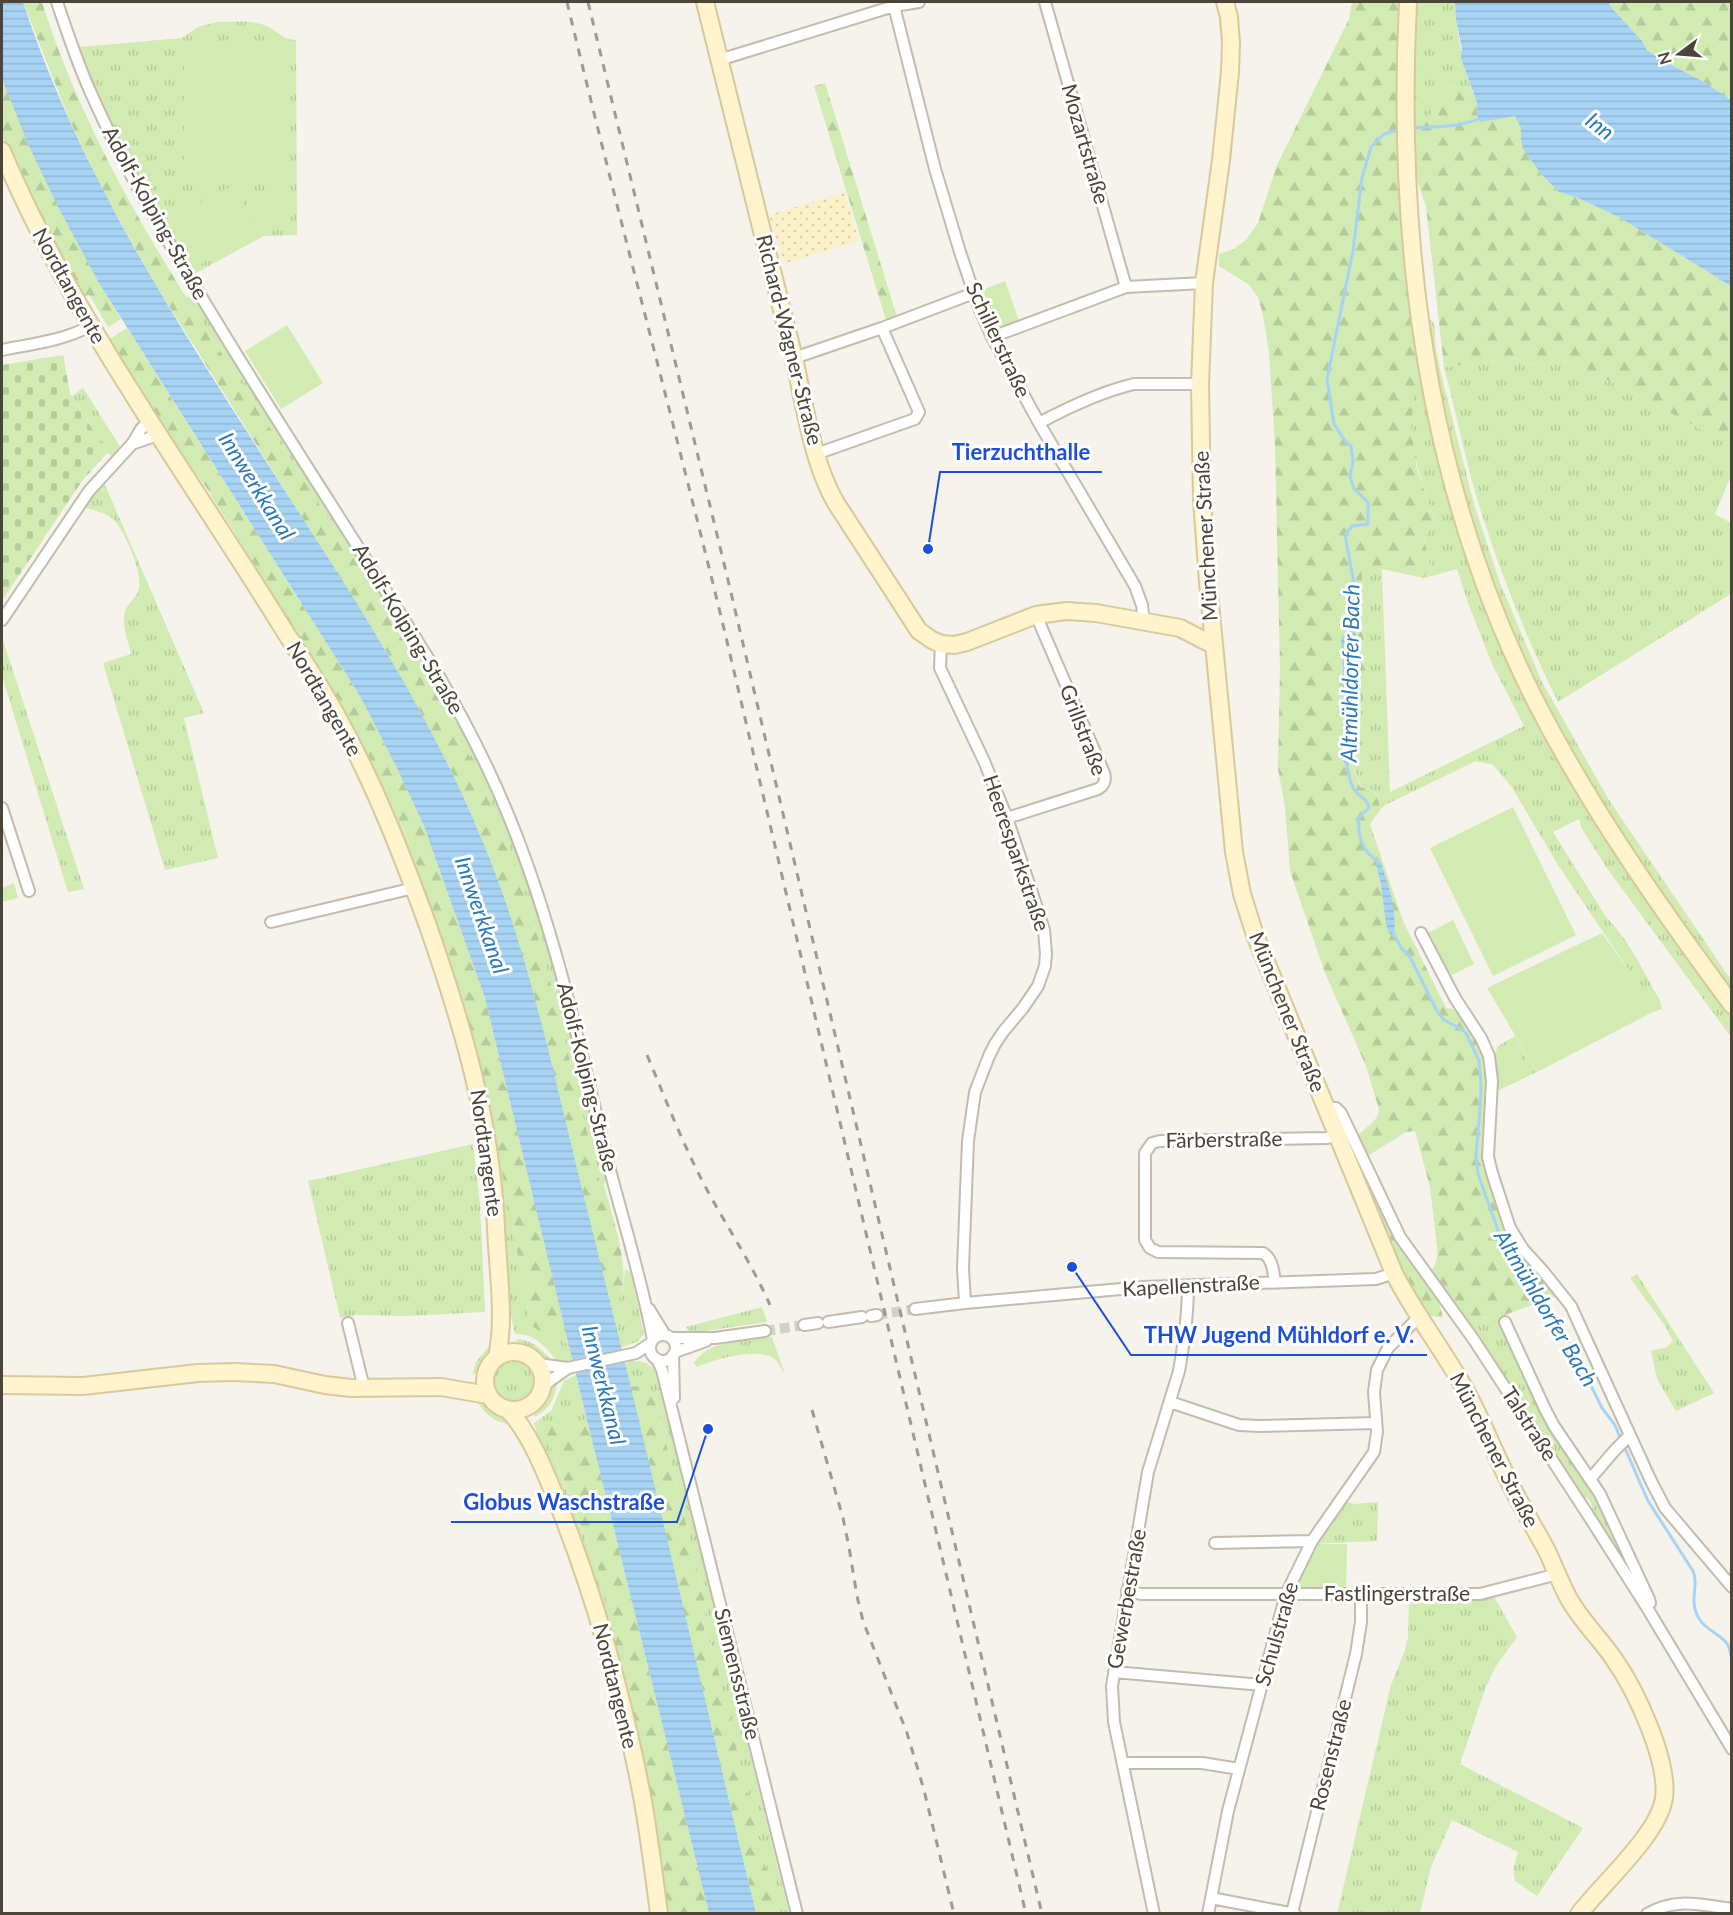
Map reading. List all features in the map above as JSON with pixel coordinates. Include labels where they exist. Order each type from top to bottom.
[{"type":"street","name":"Adolf-Kolping-Straße","points":[[57,2],[90,92],[143,198],[241,361],[436,671],[460,714],[508,813],[561,972],[624,1226],[646,1304],[652,1342]]},
{"type":"street","name":"Richard-Wagner-Straße","points":[[705,2],[816,454],[830,494],[910,619],[925,636],[941,644]]},
{"type":"street","points":[[719,60],[894,4],[919,2]]},
{"type":"street","name":"Mozartstraße","points":[[1046,2],[1126,286]]},
{"type":"street","name":"Münchener Straße","points":[[1226,2],[1231,44],[1230,72],[1204,284],[1200,384],[1202,500],[1210,620],[1234,852],[1242,894],[1255,935],[1394,1273],[1465,1389],[1516,1497],[1580,1617],[1614,1660],[1629,1685],[1657,1750],[1664,1787],[1663,1804],[1657,1819],[1649,1832],[1579,1914]]},
{"type":"street","points":[[1408,2],[1406,121],[1409,220],[1417,305],[1435,411],[1453,484],[1476,558],[1506,636],[1532,694],[1586,793],[1659,906],[1731,1005]]},
{"type":"street","name":"Schillerstraße","points":[[894,4],[931,155],[974,293],[992,337],[1039,423],[1135,586],[1142,605],[1144,622]]},
{"type":"street","name":"Nordtangente","points":[[2,151],[35,226],[90,326],[153,428],[234,549],[337,716],[371,782],[393,832],[451,994],[482,1104],[491,1159],[501,1303],[501,1338],[497,1357],[486,1372]]},
{"type":"street","points":[[992,337],[1126,286],[1204,284]]},
{"type":"street","points":[[794,358],[974,293]]},
{"type":"street","points":[[2,350],[50,341],[90,326]]},
{"type":"street","points":[[816,454],[918,416],[919,412],[882,328]]},
{"type":"street","points":[[1039,423],[1077,404],[1134,384],[1200,384]]},
{"type":"street","points":[[132,444],[141,429],[153,428]]},
{"type":"street","points":[[2,620],[89,491],[132,444],[153,428]]},
{"type":"street","points":[[941,644],[960,644],[1036,615],[1056,611],[1080,611],[1180,628],[1213,645]]},
{"type":"street","name":"Grillstraße","points":[[1007,818],[1098,789],[1105,780],[1036,615]]},
{"type":"street","points":[[1180,628],[1210,620]]},
{"type":"street","name":"Heeresparkstraße","points":[[941,644],[940,668],[984,760],[1007,818],[1044,930],[1046,954],[1045,966],[1038,986],[995,1044],[975,1092],[968,1141],[963,1268],[965,1303]]},
{"type":"street","points":[[2,808],[29,891]]},
{"type":"street","points":[[271,922],[414,888]]},
{"type":"street","points":[[1421,933],[1489,1056],[1492,1081],[1488,1157],[1510,1228],[1523,1249],[1571,1306],[1629,1436],[1665,1508],[1731,1587]]},
{"type":"street","name":"Talstraße","points":[[1326,1108],[1336,1108],[1341,1113],[1400,1237],[1469,1333],[1646,1606],[1731,1749]]},
{"type":"street","name":"Färberstraße","points":[[1275,1282],[1269,1257],[1263,1253],[1158,1252],[1150,1248],[1145,1240],[1145,1153],[1152,1143],[1160,1141],[1337,1136]]},
{"type":"street","name":"Kapellenstraße","points":[[915,1309],[1143,1287],[1376,1279],[1394,1273]]},
{"type":"street","name":"Gewerbestraße","points":[[1154,1914],[1112,1708],[1114,1672],[1148,1472],[1179,1371],[1188,1286]]},
{"type":"street","name":"Nordtangente","points":[[501,1303],[512,1337],[520,1352]]},
{"type":"street","name":"Adolf-Kolping-Straße","points":[[646,1304],[668,1337]]},
{"type":"street","points":[[804,1325],[870,1316]]},
{"type":"street","name":"Schulstraße","points":[[1208,1914],[1228,1811],[1286,1594],[1312,1541],[1374,1452],[1377,1442],[1374,1392],[1377,1370],[1388,1348],[1419,1317]]},
{"type":"street","points":[[1505,1322],[1554,1426],[1591,1478],[1609,1513],[1649,1599],[1650,1603],[1646,1606]]},
{"type":"street","points":[[348,1323],[364,1388]]},
{"type":"street","points":[[538,1364],[568,1368],[636,1353],[658,1336],[715,1338],[765,1331]]},
{"type":"street","points":[[668,1337],[675,1344],[674,1354]]},
{"type":"street","points":[[636,1353],[664,1361],[674,1354],[715,1338]]},
{"type":"street","points":[[652,1342],[650,1350],[655,1358]]},
{"type":"street","points":[[497,1357],[510,1352],[520,1352],[532,1357],[543,1374],[540,1396],[532,1405],[520,1410],[508,1410]]},
{"type":"street","name":"Siemensstraße","points":[[674,1354],[673,1393],[678,1434]]},
{"type":"street","name":"Siemensstraße","points":[[655,1358],[662,1370],[797,1914]]},
{"type":"street","points":[[543,1384],[558,1377],[568,1368]]},
{"type":"street","points":[[2,1385],[83,1386],[198,1373],[234,1372],[274,1374],[325,1385],[364,1388],[441,1387],[488,1395],[486,1372]]},
{"type":"street","points":[[441,1387],[469,1380],[486,1372]]},
{"type":"street","name":"Nordtangente","points":[[488,1395],[496,1405],[508,1410],[520,1425],[542,1466],[587,1582],[614,1672],[642,1798],[659,1914]]},
{"type":"street","points":[[1170,1402],[1239,1425],[1376,1423]]},
{"type":"street","name":"Nordtangente","points":[[532,1405],[531,1422],[542,1466]]},
{"type":"street","points":[[1591,1478],[1629,1436]]},
{"type":"street","points":[[1215,1543],[1312,1541]]},
{"type":"street","name":"Fastlingerstraße","points":[[1127,1591],[1142,1594],[1480,1594],[1557,1575]]},
{"type":"street","name":"Rosenstraße","points":[[1293,1913],[1356,1654],[1362,1595]]},
{"type":"street","points":[[1114,1672],[1262,1685]]},
{"type":"street","points":[[1123,1763],[1203,1763],[1239,1769]]},
{"type":"street","points":[[1211,1898],[1259,1911],[1293,1913]]},
{"type":"street","points":[[1647,1914],[1658,1907],[1685,1902],[1700,1909],[1731,1909]]},
{"type":"green space","points":[[23,2],[42,2],[78,98],[123,190],[201,322],[406,643],[471,759],[514,861],[546,967],[600,1182],[604,1185],[620,1245],[624,1278],[617,1302],[610,1303],[519,945],[478,829],[421,713],[383,646],[157,287],[101,187],[69,119]]},
{"type":"green space","points":[[1352,2],[1404,2],[1402,216],[1411,319],[1421,371],[1413,403],[1411,429],[1417,469],[1436,525],[1424,539],[1430,566],[1424,578],[1363,565],[1360,602],[1365,653],[1365,686],[1353,765],[1360,787],[1374,790],[1381,809],[1370,824],[1403,921],[1446,1008],[1459,1010],[1488,1059],[1485,1142],[1500,1210],[1560,1295],[1499,1317],[1464,1318],[1430,1272],[1436,1260],[1437,1247],[1430,1187],[1415,1131],[1406,1132],[1366,1157],[1357,1136],[1373,1122],[1379,1109],[1366,1066],[1325,973],[1290,871],[1285,807],[1278,769],[1280,668],[1275,446],[1269,353],[1263,315],[1258,297],[1248,284],[1219,266],[1219,254],[1232,250],[1246,240],[1258,223],[1277,165],[1349,19]],"holes":[[[1358,642],[1358,717],[1351,743],[1348,772],[1343,759],[1341,653]]]},
{"type":"green space","points":[[1415,2],[1455,2],[1460,45],[1471,88],[1444,87],[1438,97],[1437,108],[1412,128]]},
{"type":"green space","points":[[1608,2],[1731,2],[1731,100],[1647,50]]},
{"type":"green space","points":[[217,22],[256,23],[286,38],[296,40],[297,235],[264,236],[194,274],[117,135],[80,47],[182,38],[198,27]]},
{"type":"green space","points":[[184,44],[285,44],[285,183],[184,183]]},
{"type":"green space","points":[[2,79],[57,202],[87,261],[121,319],[108,327],[90,296],[82,298],[26,192],[2,137]]},
{"type":"green space","points":[[825,83],[897,317],[886,320],[814,86]]},
{"type":"green space","points":[[1444,87],[1471,88],[1477,103],[1480,122],[1515,115],[1521,128],[1523,149],[1541,174],[1559,192],[1617,216],[1731,286],[1731,445],[1575,363],[1556,359],[1539,366],[1516,359],[1444,367],[1426,206],[1416,178],[1412,128],[1437,108],[1438,97]]},
{"type":"green space","points":[[234,185],[260,233],[197,266],[172,218]]},
{"type":"green space","points":[[277,186],[292,216],[262,232],[246,201]]},
{"type":"green space","points":[[1005,281],[1019,321],[996,327],[993,325],[980,291]]},
{"type":"green space","points":[[194,296],[401,622],[457,719],[489,785],[517,852],[549,948],[606,1178],[604,1185],[600,1182],[530,908],[487,794],[450,720],[408,647],[186,297]]},
{"type":"green space","points":[[1429,319],[1435,326],[1435,344],[1441,374],[1474,504],[1500,583],[1542,682],[1609,800],[1731,980],[1731,995],[1601,805],[1533,680],[1506,621],[1471,524],[1433,371]]},
{"type":"green space","points":[[287,325],[323,383],[281,409],[245,351]]},
{"type":"green space","points":[[127,328],[360,696],[424,826],[485,998],[569,1344],[543,1334],[531,1325],[489,1103],[466,1011],[450,956],[405,832],[365,749],[306,648],[206,487],[185,460],[108,340]]},
{"type":"green space","points":[[63,355],[70,393],[107,453],[82,481],[2,601],[2,365]]},
{"type":"green space","points":[[1516,359],[1538,366],[1556,359],[1575,363],[1731,445],[1731,476],[1715,514],[1731,523],[1731,594],[1558,702],[1523,626],[1484,522],[1444,367]]},
{"type":"green space","points":[[1421,371],[1485,599],[1670,933],[1731,1017],[1731,1037],[1606,867],[1582,829],[1579,819],[1553,832],[1606,917],[1636,957],[1662,1009],[1653,1012],[1650,1008],[1632,975],[1558,865],[1511,786],[1493,765],[1476,761],[1381,809],[1374,790],[1361,787],[1353,765],[1365,686],[1365,653],[1360,602],[1363,564],[1382,569],[1390,792],[1524,726],[1492,664],[1457,569],[1424,578],[1430,566],[1424,540],[1427,533],[1436,525],[1417,465],[1412,434],[1413,403]]},
{"type":"green space","points":[[83,388],[121,448],[114,457],[107,453],[72,396]]},
{"type":"green space","points":[[185,460],[328,683],[366,750],[401,825],[450,955],[476,1047],[531,1325],[543,1334],[569,1344],[573,1360],[558,1362],[535,1339],[515,1334],[509,1307],[494,1155],[422,888],[249,564]]},
{"type":"green space","points":[[103,480],[204,713],[184,718],[218,858],[165,870],[103,663],[131,654],[124,627],[124,614],[137,594],[139,578],[129,546],[115,521],[107,515],[82,505]]},
{"type":"green space","points":[[2,637],[84,889],[68,892],[2,676]]},
{"type":"green space","points":[[1513,807],[1576,935],[1493,976],[1430,848]]},
{"type":"green space","points":[[14,883],[18,898],[2,902],[2,888]]},
{"type":"green space","points":[[1453,920],[1474,964],[1450,976],[1428,933]]},
{"type":"green space","points":[[1602,933],[1632,975],[1653,1012],[1537,1072],[1487,988]]},
{"type":"green space","points":[[1515,1036],[1537,1072],[1495,1092],[1495,1053],[1498,1046]]},
{"type":"green space","points":[[1519,1052],[1528,1071],[1503,1083],[1495,1063]]},
{"type":"green space","points":[[473,1144],[480,1204],[485,1312],[406,1316],[356,1315],[340,1318],[308,1181]]},
{"type":"green space","points":[[1380,1208],[1436,1291],[1443,1318],[1424,1314],[1397,1262],[1377,1209]]},
{"type":"green space","points":[[625,1269],[631,1273],[644,1334],[637,1342],[620,1348],[610,1303],[617,1302],[623,1290]]},
{"type":"green space","points":[[1637,1274],[1714,1393],[1676,1411],[1657,1379],[1651,1351],[1667,1347],[1673,1341],[1665,1326],[1630,1278]]},
{"type":"green space","points":[[762,1307],[767,1322],[691,1333],[686,1327]]},
{"type":"green space","points":[[1499,1317],[1531,1392],[1545,1418],[1586,1478],[1643,1593],[1590,1509],[1593,1507],[1587,1497],[1584,1498],[1537,1430],[1464,1318]]},
{"type":"green space","points":[[772,1337],[785,1374],[773,1358],[766,1355],[746,1354],[697,1367],[694,1363],[709,1349],[719,1345],[740,1340]]},
{"type":"green space","points":[[520,1339],[539,1348],[553,1363],[543,1361],[527,1352],[516,1340]]},
{"type":"green space","points":[[491,1344],[495,1352],[481,1370],[472,1375],[476,1362]]},
{"type":"green space","points":[[515,1359],[531,1366],[538,1382],[531,1398],[515,1405],[499,1398],[492,1382],[499,1366]]},
{"type":"green space","points":[[631,1361],[647,1363],[657,1374],[789,1913],[778,1913],[759,1843],[712,1648],[704,1630],[706,1605],[659,1415],[650,1386],[630,1387],[625,1364]]},
{"type":"green space","points":[[576,1375],[587,1420],[552,1425],[554,1456],[599,1572],[621,1679],[534,1423],[551,1411],[564,1381]]},
{"type":"green space","points":[[557,1382],[551,1403],[534,1417],[542,1397]]},
{"type":"green space","points":[[650,1385],[706,1605],[704,1630],[714,1654],[778,1913],[756,1913],[630,1387]]},
{"type":"green space","points":[[474,1394],[516,1423],[502,1423],[490,1417]]},
{"type":"green space","points":[[587,1420],[709,1913],[667,1913],[599,1572],[545,1433],[552,1425]]},
{"type":"green space","points":[[1343,1501],[1354,1504],[1378,1502],[1377,1541],[1314,1544]]},
{"type":"green space","points":[[1314,1544],[1347,1544],[1346,1591],[1296,1589],[1294,1586]]},
{"type":"green space","points":[[1493,1595],[1517,1637],[1496,1666],[1485,1689],[1460,1764],[1583,1828],[1537,1896],[1515,1881],[1513,1869],[1518,1852],[1452,1820],[1431,1867],[1420,1913],[1337,1914],[1391,1685],[1408,1637],[1409,1597]]},
{"type":"sand","points":[[845,192],[859,241],[783,264],[769,215]]},
{"type":"water","name":"Innwerkkanal","points":[[2,2],[23,2],[50,75],[81,146],[117,215],[195,350],[385,649],[461,791],[496,874],[527,971],[553,1069],[756,1913],[709,1913],[485,998],[424,826],[360,696],[99,283],[58,207],[29,146],[2,79]]},
{"type":"water","name":"Inn","points":[[1455,2],[1608,2],[1647,50],[1731,100],[1731,286],[1617,216],[1559,192],[1541,174],[1523,149],[1521,128],[1515,116],[1480,122],[1477,103],[1461,58],[1462,49]]},
{"type":"water","points":[[1354,630],[1358,642],[1359,661],[1358,717],[1351,743],[1348,774],[1343,759],[1341,638],[1346,632]]},
{"type":"water","points":[[1378,860],[1384,871],[1392,899],[1394,937],[1389,933],[1386,924],[1376,864]]},
{"type":"waterway","name":"Altmühldorfer Bach","points":[[1413,128],[1454,125],[1478,119]]},
{"type":"waterway","name":"Altmühldorfer Bach","points":[[1354,632],[1353,578],[1345,535],[1352,526],[1368,524],[1368,502],[1354,489],[1350,476],[1353,462],[1351,446],[1334,424],[1327,379],[1353,251],[1362,178],[1371,147],[1384,134],[1401,129]]},
{"type":"waterway","name":"Altmühldorfer Bach","points":[[1348,770],[1353,788],[1366,801],[1369,808],[1359,817],[1361,841],[1379,864]]},
{"type":"waterway","name":"Altmühldorfer Bach","points":[[1393,933],[1402,949],[1409,955],[1436,1009],[1444,1020],[1463,1030],[1479,1061],[1481,1084],[1476,1155],[1478,1174],[1500,1236],[1550,1321],[1570,1343],[1602,1408],[1615,1425],[1621,1440]]},
{"type":"waterway","name":"Altmühldorfer Bach","points":[[1624,1446],[1648,1501],[1693,1571],[1695,1576],[1694,1607],[1699,1618],[1725,1641],[1732,1659]]},
{"type":"tunnel","points":[[877,1315],[915,1309]]},
{"type":"tunnel","points":[[765,1331],[804,1325]]},
{"type":"railway","points":[[567,2],[725,633],[1026,1914]]},
{"type":"railway","points":[[588,2],[728,580],[1042,1914]]},
{"type":"railway","points":[[647,1055],[698,1172],[770,1305]]},
{"type":"railway","points":[[812,1410],[843,1518],[863,1621],[907,1733],[924,1790],[954,1914]]},
{"type":"place","name":"Tierzuchthalle","points":[[928,549]]},
{"type":"place","name":"THW Jugend Mühldorf e. V.","points":[[1072,1267]]},
{"type":"place","name":"Globus Waschstraße","points":[[708,1429]]}]
